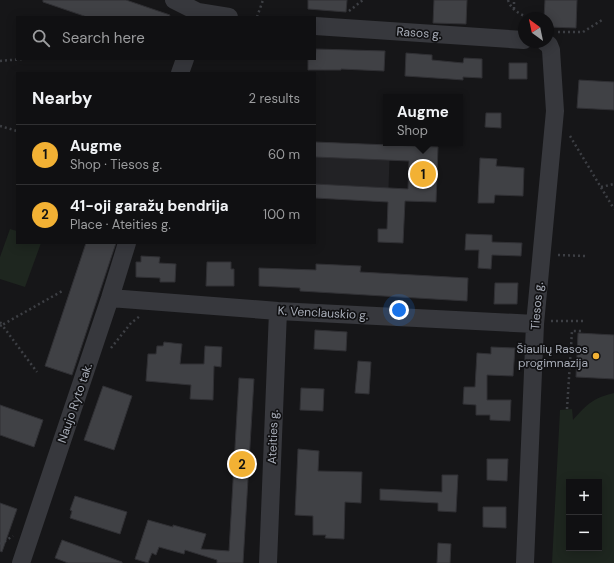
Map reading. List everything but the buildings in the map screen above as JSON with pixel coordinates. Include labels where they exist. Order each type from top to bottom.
[{"type":"street","points":[[174,0],[198,14],[219,16]]},
{"type":"street","name":"Rasos g.","points":[[316,26],[518,40]]},
{"type":"street","name":"Tiesos g.","points":[[525,563],[536,323],[555,111],[550,48]]},
{"type":"street","points":[[180,72],[185,60]]},
{"type":"street","name":"Naujo Ryto tak.","points":[[21,563],[127,244]]},
{"type":"street","name":"K. Venclauskio g.","points":[[110,298],[278,311],[536,323]]},
{"type":"street","name":"Ateities g.","points":[[268,563],[278,311]]},
{"type":"path","points":[[258,16],[263,0]]},
{"type":"path","points":[[508,0],[518,13]]},
{"type":"path","points":[[514,0],[514,9]]},
{"type":"path","points":[[554,40],[583,32],[602,20]]},
{"type":"path","points":[[0,61],[16,60]]},
{"type":"path","points":[[555,111],[614,209]]},
{"type":"path","points":[[0,126],[16,131]]},
{"type":"path","points":[[601,187],[614,184]]},
{"type":"path","points":[[542,254],[585,256]]},
{"type":"path","points":[[37,372],[1,324],[64,290]]},
{"type":"path","points":[[110,349],[131,323],[157,302]]},
{"type":"path","points":[[536,323],[583,321]]},
{"type":"path","points":[[568,409],[572,331],[583,331]]},
{"type":"shaded area","points":[[316,142],[390,146],[388,202],[316,198]]},
{"type":"shaded area","points":[[10,229],[16,231],[16,244],[41,244],[25,287],[0,279],[0,257]]},
{"type":"shaded area","points":[[614,393],[614,563],[552,563],[560,410],[572,409],[573,420],[591,402]]},
{"type":"place","name":"Augme","points":[[423,174]]},
{"type":"place","name":"Šiaulių Rasos progimnazija","points":[[596,356]]},
{"type":"place","name":"41-oji garažų bendrija","points":[[242,464]]}]
